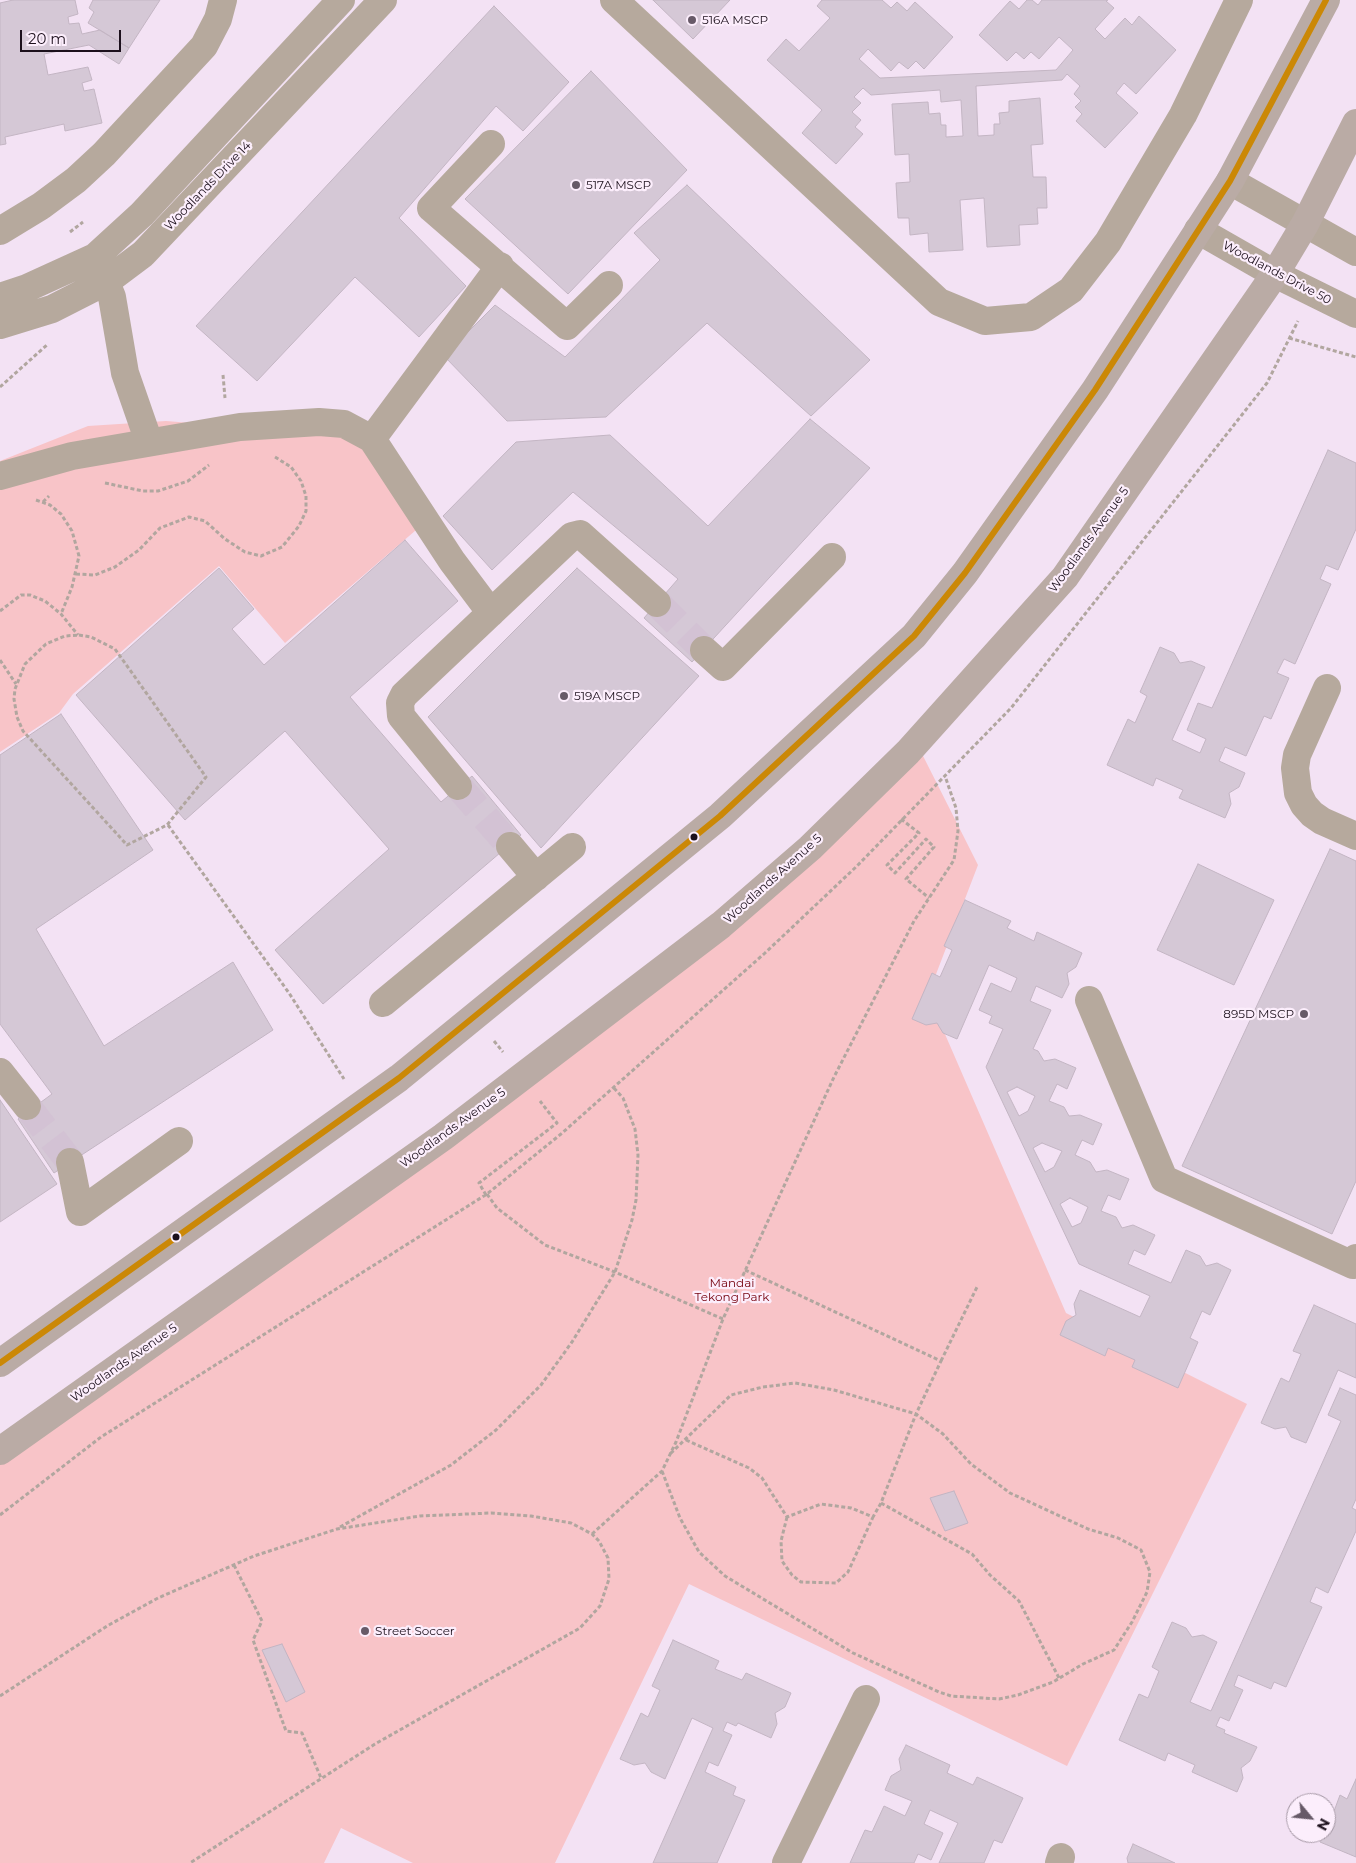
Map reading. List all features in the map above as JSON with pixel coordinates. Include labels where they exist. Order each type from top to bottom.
[{"type":"main road","points":[[0,1363],[399,1078],[720,816],[914,636],[965,573],[1095,390],[1230,181],[1326,0]]},
{"type":"main road","name":"Woodlands Avenue 5","points":[[0,1451],[443,1137],[721,925],[810,848],[908,752],[1065,577],[1275,274],[1305,224],[1356,123]]},
{"type":"street","points":[[0,231],[41,206],[76,180],[104,154],[204,46],[218,19],[223,0]]},
{"type":"street","points":[[0,297],[27,288],[95,257],[142,214],[341,0]]},
{"type":"street","name":"Woodlands Drive 14","points":[[0,325],[52,309],[107,281],[143,254],[383,0]]},
{"type":"street","points":[[614,0],[939,302],[985,321],[1031,317],[1071,290],[1108,242],[1183,114],[1239,0]]},
{"type":"street","points":[[490,144],[431,208],[568,326],[609,285]]},
{"type":"street","points":[[1230,181],[1356,252]]},
{"type":"street","name":"Woodlands Drive 50","points":[[1198,230],[1275,274],[1356,314]]},
{"type":"street","points":[[95,257],[107,281],[125,373],[148,442]]},
{"type":"street","points":[[372,439],[500,266]]},
{"type":"street","points":[[0,476],[72,456],[240,427],[319,422],[344,424],[372,439],[452,561],[491,613]]},
{"type":"street","points":[[458,786],[401,716],[400,703],[404,695],[572,536],[577,534],[657,603]]},
{"type":"street","points":[[704,650],[723,667],[832,557]]},
{"type":"street","points":[[1327,688],[1297,755],[1295,768],[1298,793],[1304,805],[1317,817],[1356,836]]},
{"type":"street","points":[[510,846],[536,878]]},
{"type":"street","points":[[383,1003],[536,878],[572,846]]},
{"type":"street","points":[[1089,1000],[1164,1179],[1353,1265],[1356,1258]]},
{"type":"street","points":[[0,1072],[27,1106]]},
{"type":"street","points":[[70,1162],[80,1212],[179,1141]]},
{"type":"street","points":[[786,1863],[866,1699]]},
{"type":"path","points":[[1289,338],[1356,356]]},
{"type":"path","points":[[76,574],[95,575],[115,567],[138,550],[160,528],[189,517],[206,522],[225,539],[245,552],[261,556],[282,547],[299,526],[306,511],[306,496],[301,482],[291,467],[274,456]]},
{"type":"path","points":[[99,482],[143,491],[158,491],[188,481],[211,464]]},
{"type":"path","points":[[43,502],[54,490]]},
{"type":"path","points":[[30,498],[43,502],[61,514],[72,531],[79,556],[76,574],[61,614]]},
{"type":"path","points":[[0,611],[3,606],[21,595],[30,595],[45,601],[61,614],[79,635]]},
{"type":"path","points":[[79,635],[91,637],[115,649],[206,777],[167,825],[127,845],[23,731],[17,717],[14,699],[16,685],[26,664],[46,644],[65,636],[79,635]]},
{"type":"path","points":[[0,660],[16,685]]},
{"type":"path","points":[[592,1534],[662,1471],[723,1319],[838,1069],[910,929],[954,860],[958,831],[956,808],[945,776]]},
{"type":"path","points":[[901,819],[919,833],[887,865],[895,874],[926,839],[934,846],[906,879],[929,898]]},
{"type":"path","points":[[167,825],[288,993],[338,1072]]},
{"type":"path","points":[[337,1529],[450,1464],[496,1430],[541,1385],[572,1342],[615,1272],[632,1220],[638,1156],[635,1129],[623,1098],[613,1088]]},
{"type":"path","points":[[557,1123],[479,1184],[497,1208],[545,1245],[615,1272],[723,1319]]},
{"type":"path","points":[[480,1200],[487,1194]]},
{"type":"path","points":[[745,1270],[941,1361]]},
{"type":"path","points":[[686,1440],[749,1468],[762,1478],[787,1517],[781,1541],[782,1561],[792,1575],[801,1582],[836,1583],[848,1572],[873,1517],[881,1504],[916,1414],[978,1285]]},
{"type":"path","points":[[662,1471],[680,1518],[699,1552],[725,1576],[852,1653],[939,1692],[959,1697],[999,1699],[1036,1689],[1114,1650],[1147,1592],[1150,1572],[1141,1550],[1118,1538],[1088,1529],[1010,1492],[971,1464],[943,1434],[916,1414],[834,1390],[795,1383],[731,1395],[669,1455]]},
{"type":"path","points":[[787,1517],[822,1504],[851,1508],[873,1517]]},
{"type":"path","points":[[881,1504],[972,1554],[990,1575],[1020,1601],[1059,1678]]},
{"type":"path","points":[[0,1696],[106,1626],[158,1598],[292,1542],[337,1529],[420,1516],[491,1513],[550,1518],[579,1526],[599,1541],[608,1558],[609,1579],[604,1598],[587,1622],[569,1636],[375,1744],[190,1863]]},
{"type":"path","points":[[234,1565],[262,1621],[252,1640],[286,1731],[302,1733],[321,1778]]},
{"type":"green space","points":[[166,421],[339,435],[367,447],[423,524],[285,643],[219,566],[73,694],[59,713],[0,752],[0,461],[88,426]]},
{"type":"green space","name":"Mandai Tekong Park","points":[[917,744],[978,865],[928,995],[1066,1313],[1247,1404],[1067,1766],[689,1584],[555,1863],[413,1863],[341,1828],[324,1863],[0,1863],[0,1452],[443,1138]]},
{"type":"building","points":[[13,0],[75,0],[78,14],[68,17],[69,24],[79,23],[82,34],[100,30],[129,48],[119,64],[89,45],[44,54],[48,75],[88,67],[92,80],[82,83],[84,91],[94,89],[102,123],[65,131],[64,124],[5,137],[6,144],[0,145],[0,3]]},
{"type":"building","points":[[93,0],[160,0],[129,48],[88,23],[94,12],[89,8]]},
{"type":"building","name":"516A MSCP","points":[[653,0],[730,0],[693,39]]},
{"type":"building","points":[[822,0],[882,0],[891,8],[897,2],[907,11],[915,2],[953,37],[924,69],[916,61],[908,69],[899,62],[891,71],[868,49],[859,59],[880,78],[1056,70],[1073,50],[1059,37],[1039,59],[1031,52],[1024,59],[1016,52],[1007,61],[979,35],[1010,1],[1019,9],[1027,0],[1032,0],[1038,5],[1042,0],[1108,0],[1106,1],[1114,8],[1095,29],[1105,39],[1125,18],[1132,25],[1139,16],[1176,50],[1136,94],[1124,83],[1116,93],[1138,113],[1105,148],[1076,121],[1082,114],[1075,107],[1081,101],[1074,94],[1080,86],[1067,74],[1062,80],[976,86],[978,136],[994,135],[994,124],[1000,124],[999,113],[1009,112],[1009,101],[1040,98],[1043,144],[1031,145],[1033,177],[1046,177],[1047,208],[1037,208],[1038,224],[1019,225],[1020,245],[987,247],[984,198],[960,200],[963,250],[929,252],[928,233],[910,235],[909,218],[898,218],[896,183],[910,182],[909,154],[895,155],[892,104],[928,102],[929,114],[940,113],[941,125],[946,125],[946,137],[963,136],[961,100],[941,102],[940,90],[871,95],[863,88],[854,97],[861,103],[852,112],[861,120],[855,127],[863,134],[836,164],[802,133],[822,110],[767,60],[786,39],[799,51],[830,18],[817,6]]},
{"type":"building","points":[[494,6],[569,82],[523,131],[496,106],[399,218],[466,286],[419,337],[355,277],[257,381],[196,326]]},
{"type":"building","name":"517A MSCP","points":[[591,71],[687,170],[568,294],[465,199]]},
{"type":"building","points":[[687,185],[870,360],[811,416],[707,323],[606,417],[507,421],[444,356],[495,305],[565,357],[660,260],[634,233]]},
{"type":"building","points":[[810,419],[870,468],[692,662],[644,618],[678,579],[573,492],[492,570],[443,516],[516,442],[610,435],[708,526]]},
{"type":"building","points":[[1328,450],[1356,463],[1356,529],[1338,570],[1326,565],[1320,579],[1331,584],[1295,664],[1284,659],[1277,673],[1289,678],[1271,719],[1264,716],[1246,756],[1225,747],[1219,761],[1245,773],[1239,787],[1229,793],[1231,804],[1225,818],[1179,798],[1183,790],[1156,778],[1153,786],[1107,765],[1128,719],[1135,723],[1147,696],[1140,692],[1160,647],[1174,653],[1180,663],[1191,661],[1205,667],[1172,740],[1200,753],[1206,739],[1187,730],[1198,703],[1212,708]]},
{"type":"building","points":[[405,540],[458,601],[350,697],[441,802],[472,776],[521,835],[323,1004],[275,950],[389,849],[285,731],[185,820],[76,695],[219,568],[254,609],[232,629],[264,665]]},
{"type":"building","name":"519A MSCP","points":[[577,568],[699,676],[541,848],[428,717]]},
{"type":"building","points":[[61,714],[153,850],[36,929],[104,1046],[233,962],[273,1030],[54,1173],[18,1119],[52,1094],[0,1024],[0,755]]},
{"type":"building","name":"895D MSCP","points":[[1330,849],[1356,861],[1356,1181],[1332,1234],[1182,1166]]},
{"type":"building","points":[[1198,864],[1274,900],[1234,985],[1157,950]]},
{"type":"building","points":[[965,900],[1011,921],[1007,928],[1034,941],[1037,932],[1082,953],[1076,967],[1067,973],[1069,984],[1062,998],[1036,986],[1030,1001],[1051,1010],[1033,1049],[1038,1051],[1044,1061],[1055,1059],[1076,1068],[1067,1089],[1057,1084],[1049,1101],[1064,1107],[1069,1116],[1080,1115],[1102,1124],[1093,1145],[1082,1140],[1075,1155],[1090,1162],[1096,1172],[1107,1170],[1129,1179],[1120,1200],[1108,1195],[1101,1211],[1116,1217],[1122,1228],[1133,1225],[1155,1235],[1145,1255],[1134,1250],[1128,1264],[1171,1283],[1186,1250],[1200,1256],[1206,1266],[1217,1263],[1231,1270],[1210,1315],[1202,1311],[1190,1338],[1198,1342],[1178,1388],[1132,1367],[1135,1360],[1108,1348],[1105,1356],[1060,1335],[1066,1321],[1076,1315],[1074,1304],[1080,1290],[1140,1317],[1150,1296],[1079,1264],[986,1067],[1003,1029],[989,1023],[992,1016],[979,1010],[991,983],[1011,992],[1017,978],[989,965],[957,1039],[943,1033],[937,1023],[926,1025],[912,1019],[932,973],[940,977],[952,950],[944,946]],"holes":[[[1017,1087],[1035,1096],[1028,1111],[1019,1116],[1007,1092]],[[1042,1143],[1062,1151],[1054,1167],[1045,1172],[1033,1148]],[[1070,1198],[1088,1207],[1081,1223],[1072,1227],[1060,1204]]]},
{"type":"building","points":[[0,1100],[57,1184],[0,1222]]},
{"type":"building","points":[[1314,1305],[1356,1324],[1356,1378],[1338,1370],[1306,1443],[1291,1437],[1286,1427],[1275,1429],[1261,1423],[1281,1378],[1289,1382],[1301,1354],[1293,1351]]},
{"type":"building","points":[[1340,1388],[1356,1395],[1356,1499],[1352,1508],[1356,1510],[1356,1531],[1328,1593],[1316,1587],[1310,1602],[1322,1607],[1286,1687],[1274,1682],[1271,1689],[1238,1675],[1234,1686],[1243,1690],[1229,1721],[1220,1717],[1216,1726],[1225,1730],[1224,1733],[1257,1747],[1250,1761],[1241,1768],[1243,1778],[1237,1792],[1192,1772],[1195,1765],[1168,1753],[1165,1761],[1119,1740],[1139,1694],[1148,1698],[1159,1671],[1152,1667],[1172,1622],[1186,1628],[1192,1637],[1203,1635],[1217,1642],[1190,1702],[1211,1711],[1341,1421],[1328,1415]]},
{"type":"building","points":[[954,1491],[968,1523],[945,1531],[930,1498]]},
{"type":"building","points":[[673,1640],[719,1661],[715,1669],[742,1680],[746,1673],[791,1693],[785,1707],[775,1713],[777,1724],[771,1738],[738,1723],[736,1726],[727,1722],[723,1731],[732,1735],[718,1766],[709,1762],[705,1772],[736,1787],[733,1795],[745,1800],[717,1863],[653,1863],[713,1728],[692,1718],[665,1779],[651,1772],[645,1763],[634,1765],[620,1759],[641,1713],[648,1717],[660,1690],[652,1686]]},
{"type":"building","points":[[282,1644],[305,1692],[286,1702],[262,1650]]},
{"type":"building","points":[[906,1745],[950,1765],[947,1773],[973,1785],[977,1777],[1023,1798],[1002,1843],[994,1840],[984,1863],[939,1863],[958,1823],[930,1810],[924,1824],[943,1833],[931,1860],[918,1854],[914,1863],[850,1863],[865,1830],[872,1832],[884,1806],[905,1816],[912,1801],[885,1790],[891,1776],[901,1770],[899,1759]]},
{"type":"building","points":[[1356,1779],[1356,1857],[1322,1843],[1336,1843],[1336,1806],[1340,1795],[1347,1799]]},
{"type":"building","points":[[1133,1844],[1175,1863],[1128,1863],[1127,1858]]},
{"type":"tunnel","points":[[657,603],[704,650]]},
{"type":"tunnel","points":[[458,786],[510,846]]},
{"type":"tunnel","points":[[27,1106],[70,1162]]},
{"type":"transit line","points":[[0,1363],[399,1078],[720,816],[914,636],[965,573],[1095,390],[1230,181],[1326,0]]},
{"type":"place","name":"516A MSCP","points":[[692,20]]},
{"type":"place","name":"517A MSCP","points":[[576,185]]},
{"type":"place","name":"519A MSCP","points":[[564,696]]},
{"type":"place","name":"895D MSCP","points":[[1304,1014]]},
{"type":"place","name":"Street Soccer","points":[[365,1631]]}]
